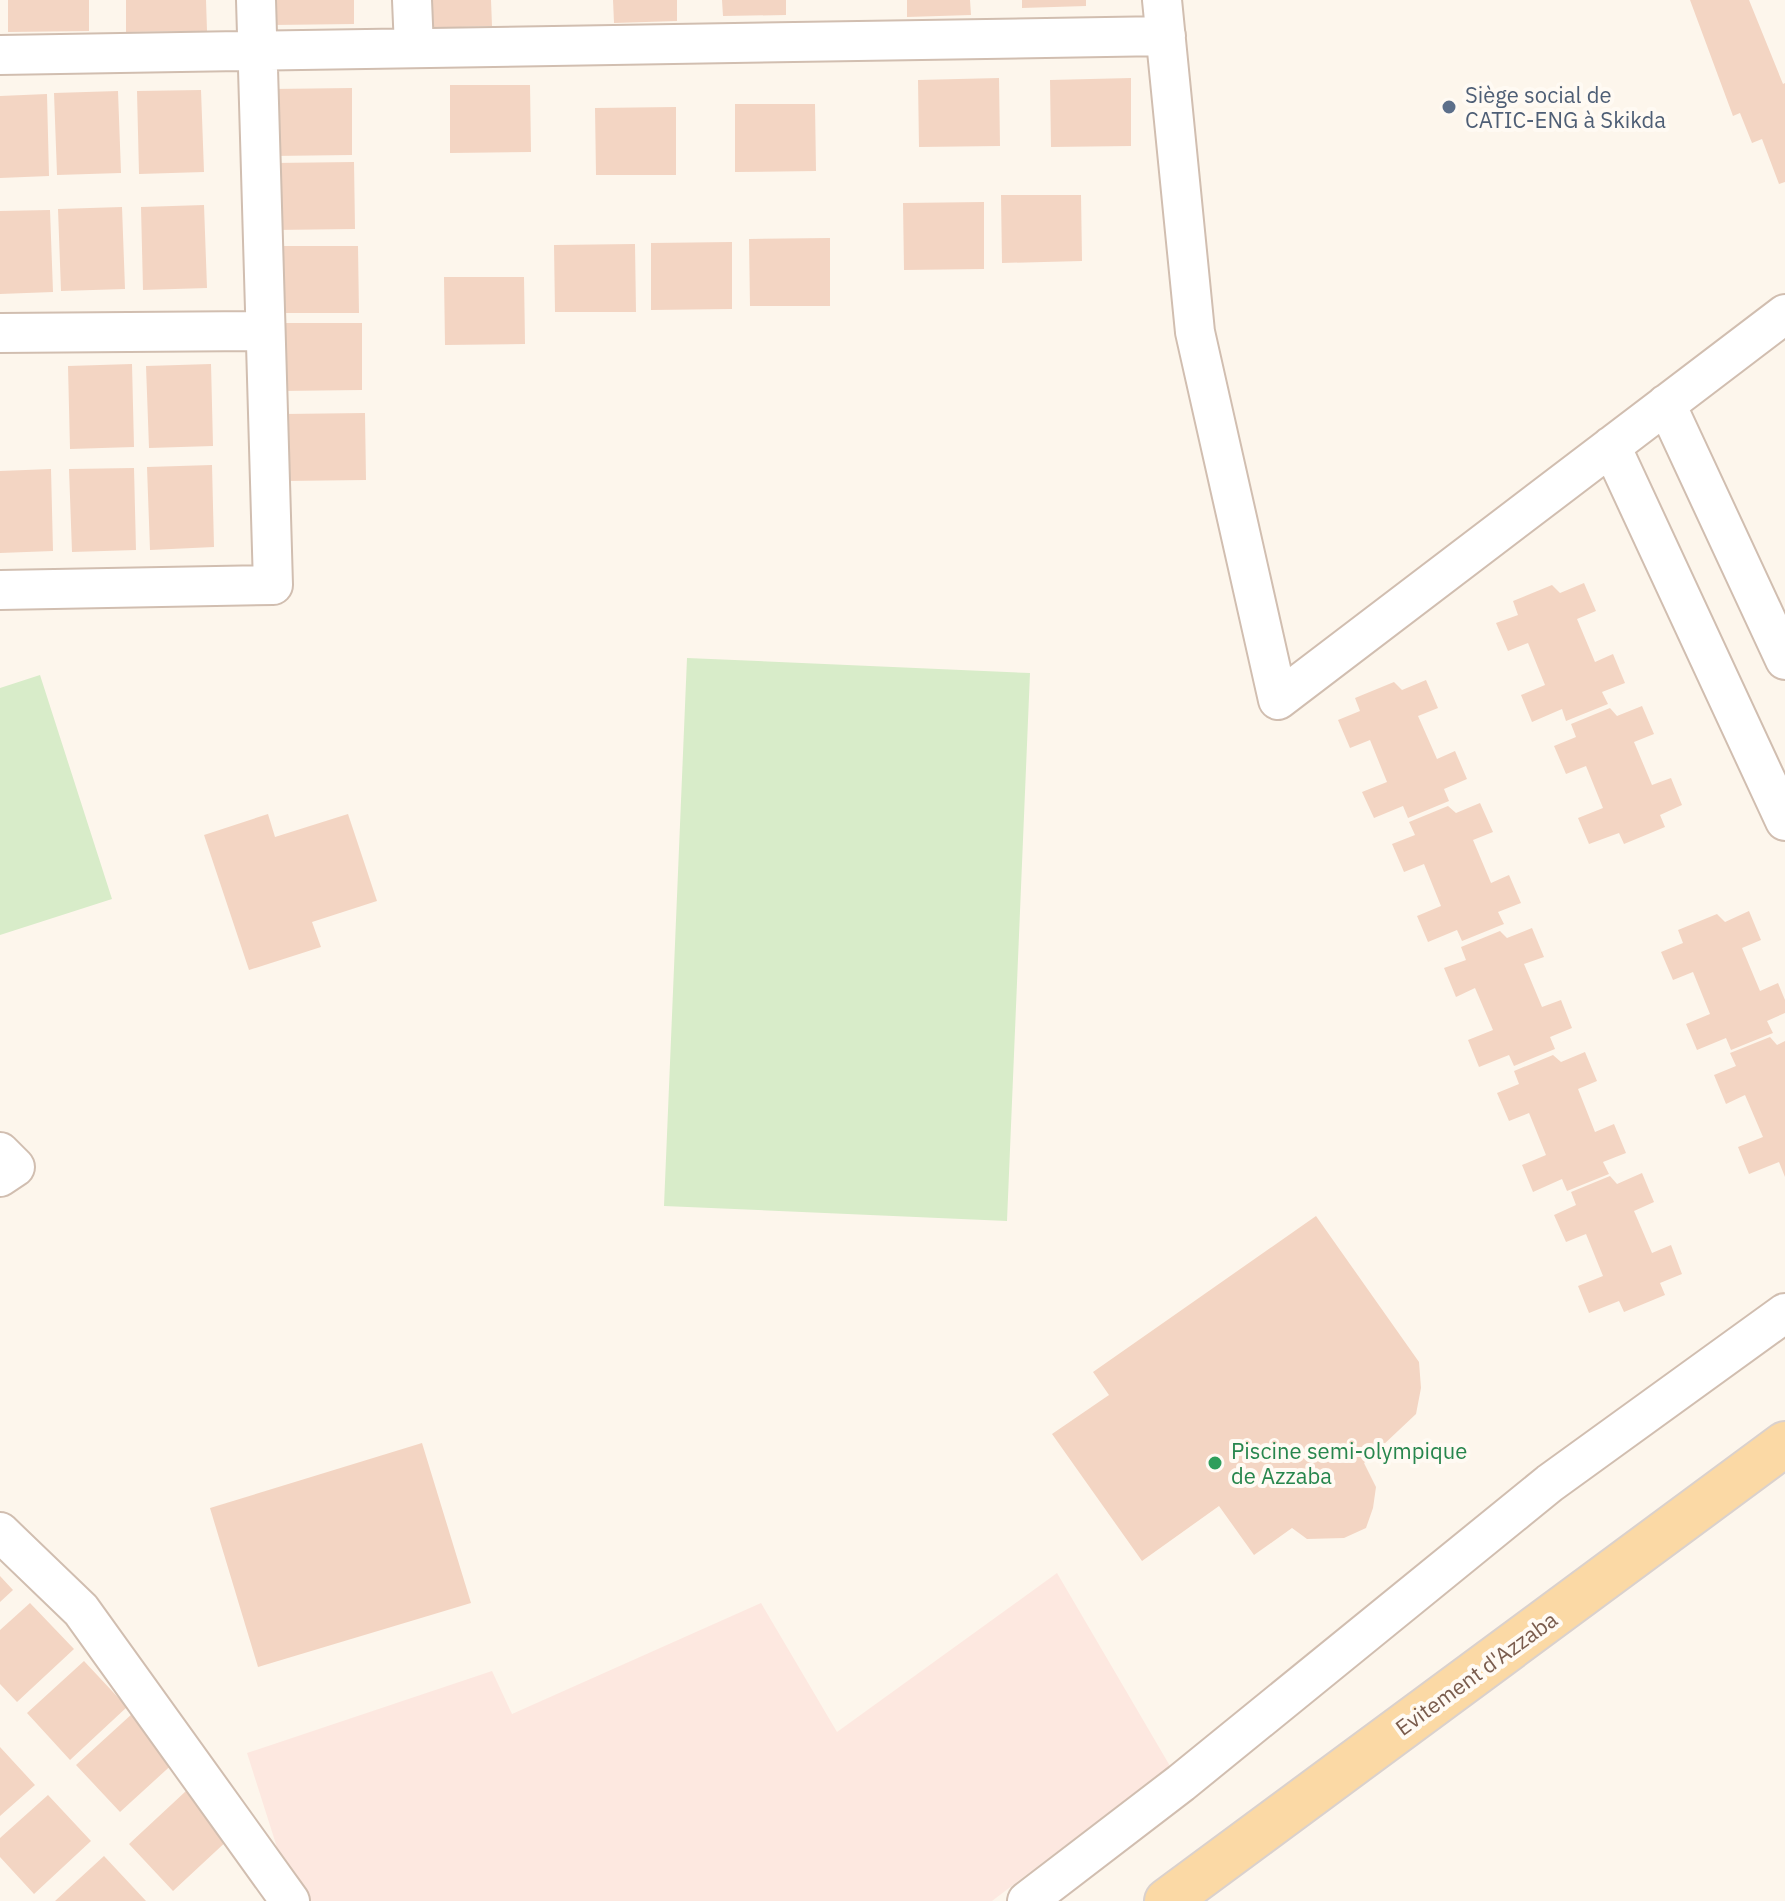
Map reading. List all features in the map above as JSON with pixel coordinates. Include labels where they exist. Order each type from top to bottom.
[{"type":"main road","name":"Evitement d'Azzaba","points":[[1167,1901],[1785,1444]]},
{"type":"street","points":[[0,590],[273,585],[256,0]]},
{"type":"street","points":[[412,0],[414,48]]},
{"type":"street","points":[[0,55],[414,48],[1164,18],[1195,332],[1278,700],[1785,314]]},
{"type":"street","points":[[0,333],[264,331]]},
{"type":"street","points":[[1666,404],[1785,660]]},
{"type":"street","points":[[1611,446],[1785,821]]},
{"type":"street","points":[[0,1152],[15,1167],[0,1177]]},
{"type":"street","points":[[1027,1901],[1181,1783],[1550,1483],[1785,1313]]},
{"type":"street","points":[[0,1532],[81,1610],[290,1901]]},
{"type":"shaded area","points":[[1057,1573],[1170,1766],[992,1901],[294,1901],[247,1753],[492,1671],[512,1714],[761,1603],[837,1732]]},
{"type":"green space","points":[[687,658],[1030,673],[1007,1221],[664,1206]]},
{"type":"green space","points":[[40,675],[112,899],[0,935],[0,688]]},
{"type":"building","points":[[8,0],[89,0],[89,31],[8,32]]},
{"type":"building","points":[[126,0],[206,0],[207,31],[126,32]]},
{"type":"building","points":[[273,0],[354,0],[354,24],[273,25]]},
{"type":"building","points":[[428,0],[491,0],[492,26],[428,28]]},
{"type":"building","points":[[613,0],[677,0],[677,21],[614,23]]},
{"type":"building","points":[[722,0],[786,0],[786,15],[723,16]]},
{"type":"building","points":[[907,0],[970,0],[971,15],[907,17]]},
{"type":"building","points":[[1022,0],[1086,0],[1086,6],[1022,8]]},
{"type":"building","points":[[1690,0],[1749,0],[1785,83],[1785,182],[1779,184],[1762,139],[1752,143],[1740,113],[1733,116]]},
{"type":"building","points":[[999,78],[1000,146],[919,147],[918,80]]},
{"type":"building","points":[[1131,78],[1131,146],[1051,147],[1050,80]]},
{"type":"building","points":[[450,85],[530,85],[531,152],[450,153]]},
{"type":"building","points":[[352,88],[352,155],[272,156],[271,89]]},
{"type":"building","points":[[201,90],[204,172],[139,174],[137,91]]},
{"type":"building","points":[[118,91],[121,173],[57,175],[54,93]]},
{"type":"building","points":[[47,94],[49,176],[0,178],[0,96]]},
{"type":"building","points":[[735,104],[815,104],[816,171],[735,172]]},
{"type":"building","points":[[676,107],[676,175],[596,175],[595,108]]},
{"type":"building","points":[[354,162],[355,229],[274,230],[273,163]]},
{"type":"building","points":[[1001,195],[1081,195],[1082,261],[1002,263]]},
{"type":"building","points":[[984,202],[984,269],[904,270],[903,203]]},
{"type":"building","points":[[204,205],[207,288],[143,290],[141,207]]},
{"type":"building","points":[[122,207],[125,289],[61,291],[58,209]]},
{"type":"building","points":[[50,210],[53,292],[0,294],[0,211]]},
{"type":"building","points":[[830,238],[830,306],[750,306],[749,239]]},
{"type":"building","points":[[732,242],[732,309],[651,310],[651,243]]},
{"type":"building","points":[[635,244],[636,312],[555,312],[554,245]]},
{"type":"building","points":[[278,246],[358,246],[359,313],[279,313]]},
{"type":"building","points":[[444,277],[524,277],[525,344],[445,345]]},
{"type":"building","points":[[281,323],[362,323],[362,390],[281,391]]},
{"type":"building","points":[[132,364],[134,447],[70,449],[68,366]]},
{"type":"building","points":[[211,364],[213,446],[149,448],[146,366]]},
{"type":"building","points":[[365,413],[366,480],[285,481],[284,414]]},
{"type":"building","points":[[212,465],[214,547],[150,550],[147,467]]},
{"type":"building","points":[[134,468],[136,550],[72,552],[69,469]]},
{"type":"building","points":[[51,469],[53,551],[0,553],[0,471]]},
{"type":"building","points":[[1584,583],[1596,611],[1577,619],[1595,662],[1613,654],[1625,683],[1602,692],[1608,704],[1566,721],[1562,709],[1532,722],[1521,695],[1545,685],[1528,643],[1508,651],[1496,623],[1518,615],[1513,601],[1552,585],[1560,593]]},
{"type":"building","points":[[1426,680],[1438,708],[1418,716],[1437,759],[1455,751],[1467,779],[1444,789],[1449,801],[1408,818],[1403,806],[1374,818],[1362,792],[1387,782],[1370,740],[1350,748],[1338,720],[1360,711],[1355,698],[1394,682],[1402,690]]},
{"type":"building","points":[[1642,706],[1654,734],[1634,742],[1652,785],[1671,778],[1682,805],[1660,815],[1665,827],[1624,844],[1619,833],[1589,844],[1578,818],[1603,808],[1586,766],[1566,774],[1554,746],[1576,737],[1571,724],[1610,708],[1617,716]]},
{"type":"building","points":[[1480,803],[1493,832],[1473,840],[1491,883],[1509,875],[1521,903],[1498,912],[1504,924],[1462,941],[1457,930],[1428,942],[1417,916],[1441,906],[1424,864],[1404,872],[1392,844],[1415,835],[1409,822],[1448,806],[1456,813]]},
{"type":"building","points":[[268,814],[275,837],[348,814],[377,901],[312,922],[321,947],[249,970],[204,835]]},
{"type":"building","points":[[1749,911],[1761,940],[1742,948],[1760,991],[1778,983],[1785,1000],[1785,1013],[1767,1021],[1773,1033],[1731,1050],[1726,1038],[1697,1050],[1686,1024],[1710,1014],[1693,972],[1673,980],[1661,952],[1683,943],[1678,930],[1717,914],[1725,922]]},
{"type":"building","points":[[1532,928],[1544,957],[1524,964],[1542,1007],[1561,1000],[1572,1028],[1550,1037],[1555,1049],[1514,1066],[1509,1055],[1479,1067],[1468,1040],[1493,1030],[1475,988],[1456,997],[1444,968],[1466,960],[1461,947],[1500,931],[1507,938]]},
{"type":"building","points":[[1770,1037],[1777,1045],[1785,1041],[1785,1177],[1779,1162],[1749,1174],[1738,1147],[1763,1137],[1745,1095],[1726,1104],[1714,1075],[1736,1066],[1730,1053]]},
{"type":"building","points":[[1585,1052],[1597,1081],[1578,1089],[1595,1132],[1614,1124],[1626,1153],[1603,1162],[1609,1174],[1567,1191],[1562,1179],[1533,1192],[1522,1165],[1546,1155],[1529,1113],[1509,1121],[1497,1093],[1519,1084],[1514,1071],[1553,1055],[1561,1062]]},
{"type":"building","points":[[1642,1173],[1654,1202],[1634,1211],[1652,1253],[1671,1245],[1682,1274],[1660,1283],[1665,1295],[1624,1312],[1619,1301],[1589,1313],[1578,1286],[1603,1276],[1586,1234],[1566,1242],[1554,1215],[1576,1205],[1571,1192],[1610,1176],[1617,1184]]},
{"type":"building","points":[[1316,1216],[1419,1362],[1421,1388],[1416,1414],[1364,1463],[1376,1487],[1366,1528],[1344,1538],[1307,1539],[1292,1528],[1254,1555],[1219,1506],[1142,1561],[1052,1434],[1109,1395],[1093,1372]]},
{"type":"building","points":[[422,1443],[471,1603],[258,1667],[210,1508]]},
{"type":"building","points":[[0,1576],[13,1590],[0,1602]]},
{"type":"building","points":[[30,1603],[74,1649],[17,1702],[0,1684],[0,1630]]},
{"type":"building","points":[[84,1661],[127,1707],[70,1760],[27,1713]]},
{"type":"building","points":[[133,1713],[177,1760],[120,1812],[76,1765]]},
{"type":"building","points":[[0,1747],[35,1785],[0,1816]]},
{"type":"building","points":[[186,1791],[230,1838],[173,1891],[129,1844]]},
{"type":"building","points":[[48,1795],[91,1841],[34,1894],[0,1857],[0,1838]]},
{"type":"building","points":[[104,1856],[146,1901],[55,1901]]},
{"type":"place","name":"Siège social de CATIC-ENG à Skikda","points":[[1449,107]]},
{"type":"place","name":"Piscine semi-olympique de Azzaba","points":[[1215,1463]]}]
